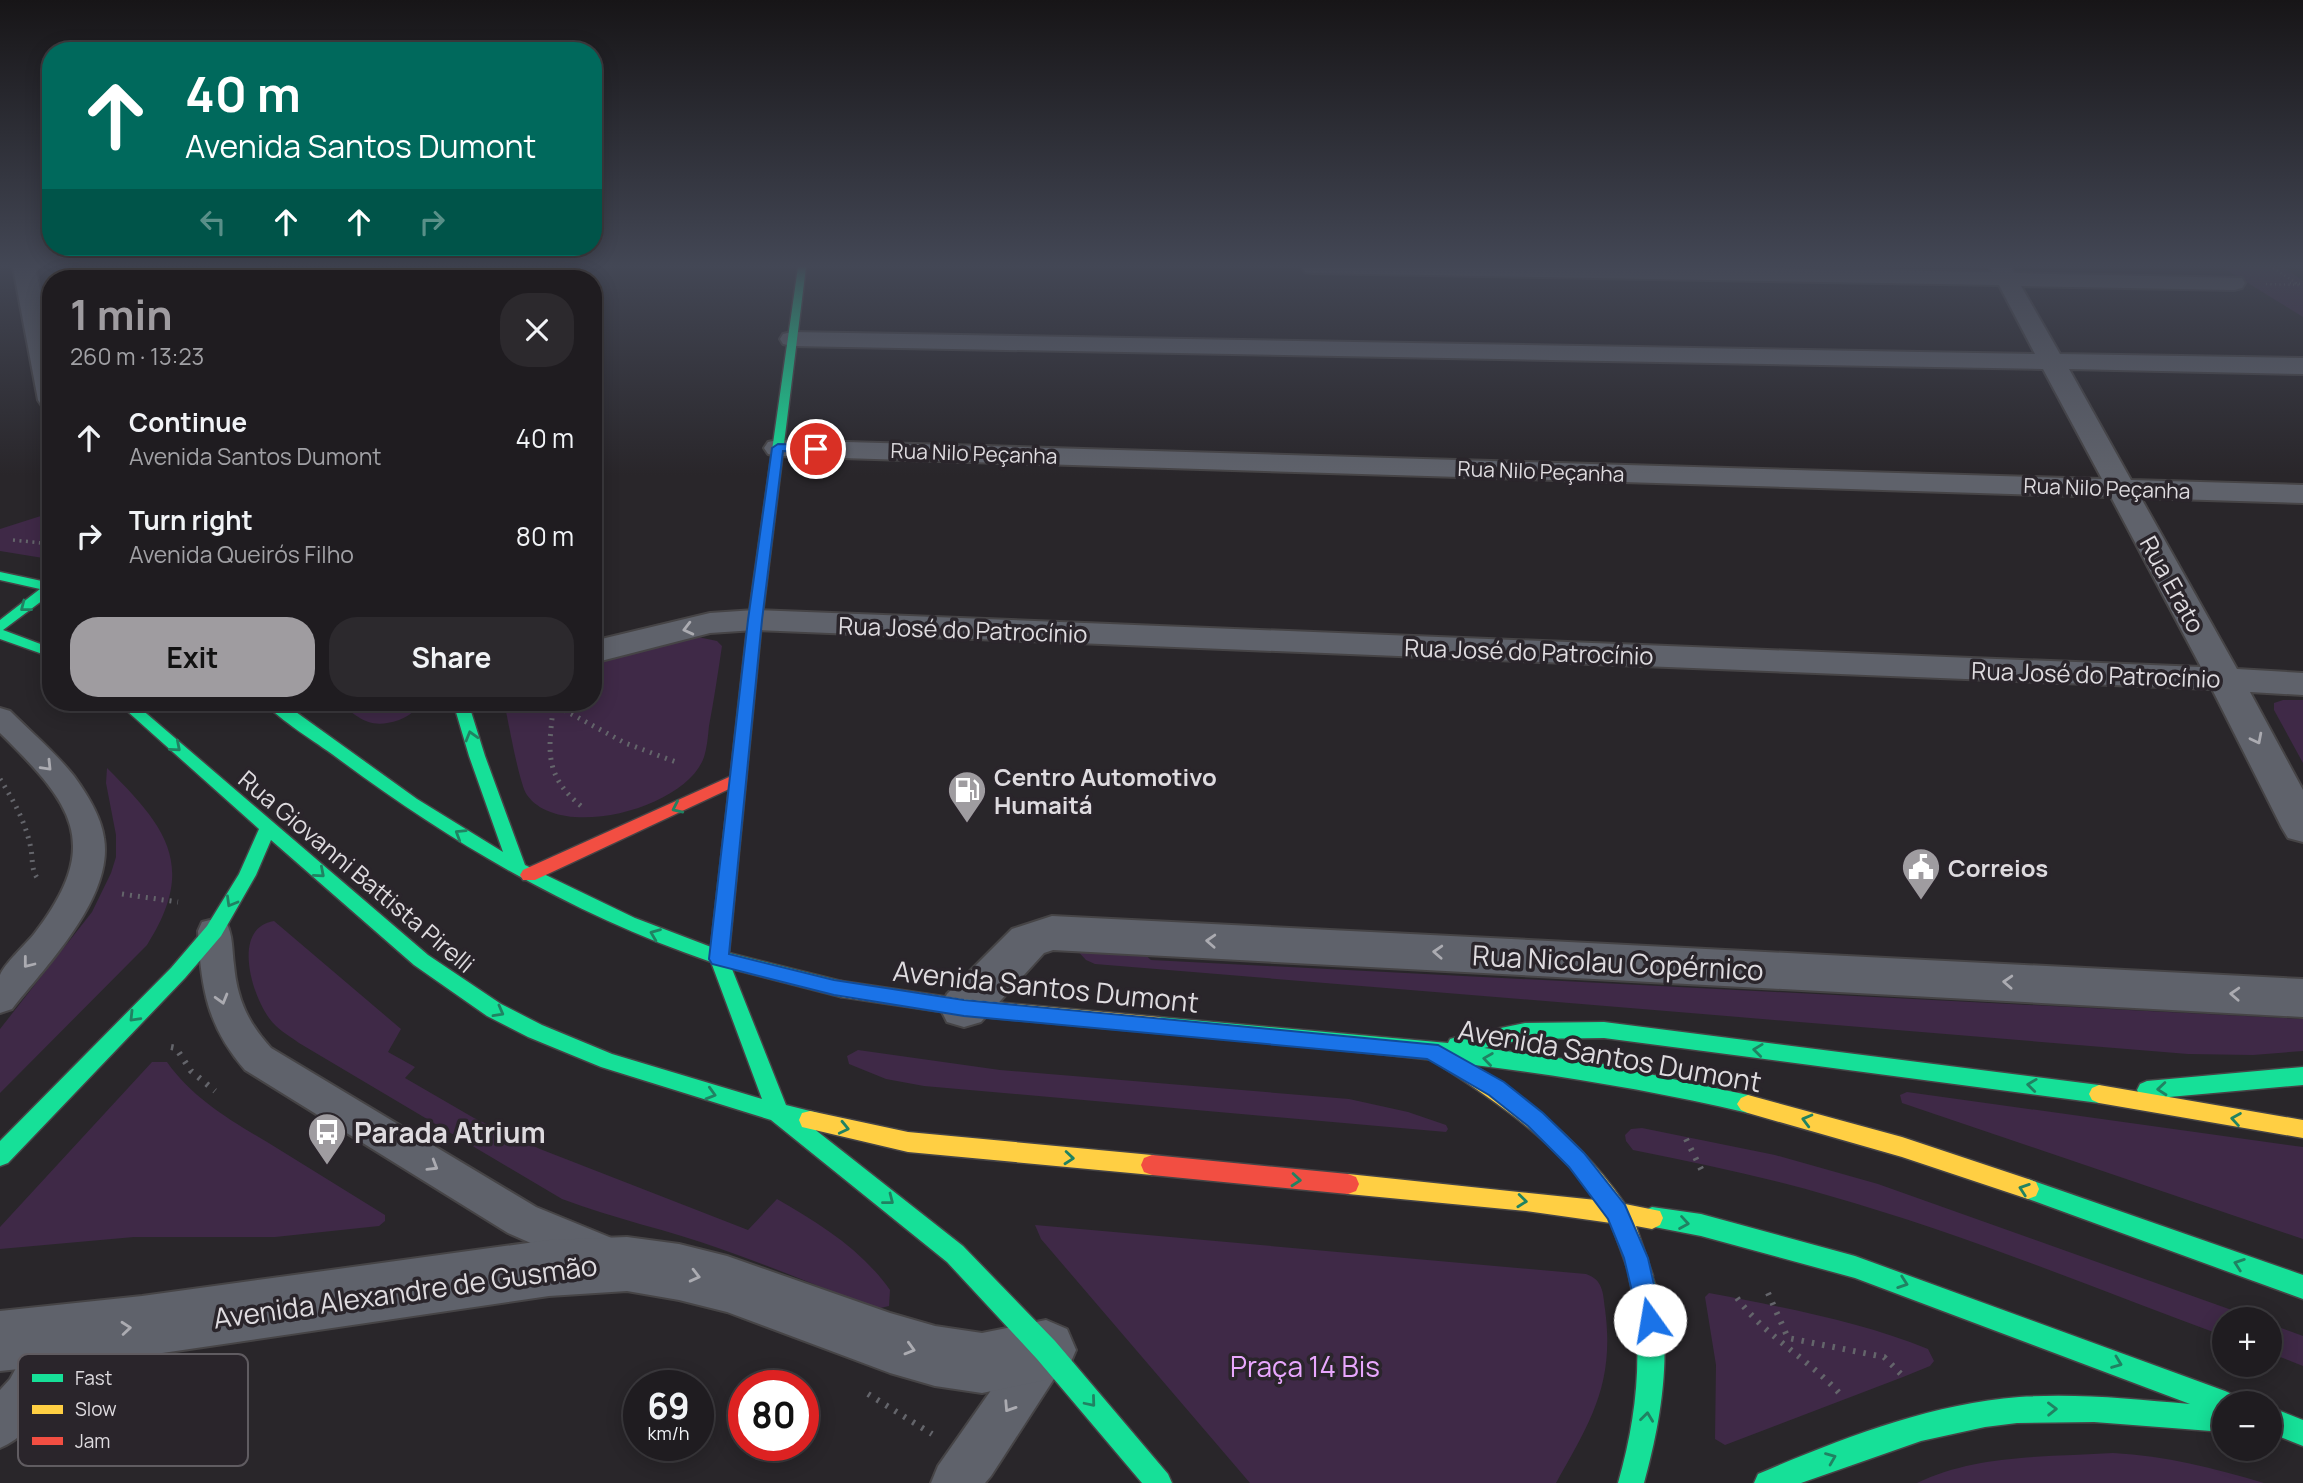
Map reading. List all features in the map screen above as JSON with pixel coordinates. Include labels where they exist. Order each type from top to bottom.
[{"type":"main road","points":[[792,339],[755,620],[719,959],[778,1112],[955,1254],[1046,1350],[1160,1483]]},
{"type":"main road","points":[[0,576],[42,585]]},
{"type":"main road","points":[[0,627],[42,593]]},
{"type":"main road","points":[[0,634],[42,650]]},
{"type":"main road","name":"Rua Giovanni Battista Pirelli","points":[[134,711],[421,960],[494,1010],[535,1031],[608,1061],[778,1112]]},
{"type":"main road","points":[[285,711],[454,831],[523,872],[605,914],[719,959]]},
{"type":"main road","points":[[464,711],[477,756],[523,872]]},
{"type":"main road","points":[[523,872],[627,831],[739,776]]},
{"type":"main road","points":[[0,1156],[214,932],[247,874],[268,828]]},
{"type":"main road","name":"Avenida Santos Dumont","points":[[719,959],[834,988],[964,1008],[1431,1051],[1656,1084],[1755,1105],[1901,1146],[2303,1287]]},
{"type":"main road","points":[[1431,1051],[1525,1031],[1604,1030],[2100,1094],[2303,1129]]},
{"type":"main road","points":[[1431,1051],[1497,1088],[1535,1119],[1576,1160],[1617,1212],[1636,1258],[1650,1320],[1650,1391],[1643,1450],[1631,1483]]},
{"type":"main road","points":[[2100,1094],[2303,1076]]},
{"type":"main road","points":[[778,1112],[908,1142],[1617,1212],[1736,1234],[1855,1267],[1935,1294],[2212,1399]]},
{"type":"main road","points":[[1767,1483],[1867,1444],[1934,1425],[1986,1415],[2053,1408],[2212,1418]]},
{"type":"main road","points":[[2282,1426],[2303,1433]]},
{"type":"street","name":"Rua Erato","points":[[2038,336],[2303,828]]},
{"type":"street","points":[[792,339],[2303,366]]},
{"type":"street","name":"Rua Nilo Peçanha","points":[[778,448],[2303,494]]},
{"type":"street","name":"Rua José do Patrocínio","points":[[602,650],[710,624],[755,620],[2303,684]]},
{"type":"street","name":"Rua Nicolau Copérnico","points":[[964,1008],[1028,941],[1052,933],[2303,998]]},
{"type":"street","name":"Avenida Alexandre de Gusmão","points":[[0,1341],[142,1326],[549,1268],[627,1264],[678,1272],[727,1284],[890,1343],[935,1356],[982,1363],[1046,1350]]},
{"type":"lane","points":[[0,717],[63,783],[79,809],[88,831],[91,849],[80,888],[59,923],[0,999]]},
{"type":"lane","points":[[214,932],[219,996],[242,1043],[258,1059],[522,1220],[571,1243],[627,1264]]},
{"type":"lane","points":[[48,1354],[58,1334]]},
{"type":"lane","points":[[965,1471],[1046,1350]]},
{"type":"lane","points":[[0,1425],[18,1404]]},
{"type":"path","points":[[552,711],[549,761],[553,778],[578,805],[627,831]]},
{"type":"path","points":[[568,711],[647,753],[670,761],[739,776]]},
{"type":"path","points":[[0,779],[28,830],[34,875],[45,885],[178,901],[174,913]]},
{"type":"path","points":[[114,1038],[176,1048],[191,1071],[215,1091]]},
{"type":"path","points":[[1656,1084],[1775,1307],[1788,1338],[1884,1357],[1894,1364],[1903,1377]]},
{"type":"path","points":[[1738,1298],[1748,1315],[1763,1331],[1823,1375],[1844,1399]]},
{"type":"path","points":[[860,1390],[965,1471]]},
{"type":"green space","points":[[42,516],[42,558],[0,551],[0,529]]},
{"type":"green space","points":[[698,637],[717,641],[722,646],[704,757],[693,775],[674,791],[649,804],[622,813],[593,817],[566,816],[543,809],[524,789],[506,711],[602,711],[602,661]]},
{"type":"green space","points":[[2303,700],[2303,763],[2274,710],[2274,703]]},
{"type":"green space","points":[[350,711],[414,711],[399,720],[380,724]]},
{"type":"green space","points":[[107,768],[145,809],[159,828],[168,848],[172,869],[170,892],[162,917],[147,945],[0,1093],[0,1029],[92,912],[111,873],[116,857],[116,835],[106,783]]},
{"type":"green space","points":[[274,921],[401,1029],[388,1052],[415,1067],[405,1078],[474,1118],[540,1149],[748,1230],[777,1199],[824,1228],[866,1262],[890,1290],[889,1306],[876,1309],[721,1249],[562,1199],[299,1043],[269,1018],[252,979],[249,949],[253,936],[261,926]]},
{"type":"green space","points":[[1072,945],[1140,950],[1151,960],[2303,1019],[2303,1051],[2253,1055],[2188,1054],[1095,964],[1086,960]]},
{"type":"green space","points":[[858,1050],[1000,1070],[1349,1099],[1408,1112],[1446,1125],[1448,1129],[1446,1132],[924,1086],[886,1079],[849,1064],[847,1056]]},
{"type":"green space","points":[[152,1062],[167,1062],[191,1089],[219,1112],[385,1215],[385,1221],[379,1226],[275,1237],[134,1237],[0,1249],[0,1227]]},
{"type":"green space","points":[[1907,1092],[2303,1147],[2303,1239],[1902,1103],[1900,1095]]},
{"type":"green space","points":[[1642,1128],[1775,1155],[1878,1184],[2223,1307],[2212,1307],[2212,1331],[1979,1244],[1880,1211],[1806,1189],[1633,1150],[1625,1135],[1631,1129]]},
{"type":"green space","name":"Praça 14 Bis","points":[[1035,1225],[1586,1274],[1599,1283],[1603,1292],[1607,1335],[1603,1380],[1590,1420],[1556,1483],[1250,1483],[1041,1239]]},
{"type":"green space","points":[[1709,1293],[1875,1330],[1928,1349],[1934,1361],[1930,1366],[1903,1377],[1725,1445],[1715,1439],[1716,1365],[1705,1297]]},
{"type":"green space","points":[[2282,1328],[2303,1336],[2303,1366],[2282,1358]]},
{"type":"green space","points":[[2113,1453],[2190,1464],[2264,1483],[1917,1483],[1940,1474],[1988,1462]]},
{"type":"traffic: fast","points":[[719,959],[755,620],[793,336]]},
{"type":"traffic: fast","points":[[0,576],[42,586]]},
{"type":"traffic: fast","points":[[0,627],[42,594]]},
{"type":"traffic: fast","points":[[0,634],[42,650]]},
{"type":"traffic: fast","points":[[134,711],[421,960],[494,1010],[535,1031],[608,1061],[778,1113],[810,1120]]},
{"type":"traffic: fast","points":[[284,711],[432,817],[528,875],[578,900],[680,944],[733,962],[841,989]]},
{"type":"traffic: fast","points":[[464,711],[518,870]]},
{"type":"traffic: fast","points":[[0,1156],[178,973],[214,931],[247,875],[268,828]]},
{"type":"traffic: fast","points":[[719,959],[778,1113],[955,1254],[1046,1350],[1159,1483]]},
{"type":"traffic: fast","points":[[1158,1025],[1380,1045],[1529,1062],[1676,1087],[1748,1104]]},
{"type":"traffic: fast","points":[[1457,1045],[1525,1031],[1604,1030],[2099,1094]]},
{"type":"traffic: fast","points":[[2147,1090],[2303,1076]]},
{"type":"traffic: fast","points":[[2028,1189],[2303,1287]]},
{"type":"traffic: fast","points":[[1652,1218],[1701,1225],[1855,1267],[2212,1399]]},
{"type":"traffic: fast","points":[[1631,1483],[1644,1432],[1651,1380],[1650,1328],[1641,1276]]},
{"type":"traffic: fast","points":[[1767,1483],[1889,1438],[1952,1420],[1985,1414],[2068,1408],[2212,1418]]},
{"type":"traffic: fast","points":[[2282,1425],[2303,1433]]},
{"type":"traffic: slow","points":[[841,989],[962,1007],[1158,1025]]},
{"type":"traffic: slow","points":[[1451,1062],[1520,1109],[1582,1166],[1620,1217],[1641,1276]]},
{"type":"traffic: slow","points":[[2099,1094],[2303,1129]]},
{"type":"traffic: slow","points":[[1748,1104],[1902,1147],[2028,1189]]},
{"type":"traffic: slow","points":[[810,1120],[908,1142],[1152,1165]]},
{"type":"traffic: slow","points":[[1348,1184],[1526,1201],[1652,1218]]},
{"type":"traffic: jam","points":[[529,875],[738,778]]},
{"type":"traffic: jam","points":[[1152,1165],[1348,1184]]},
{"type":"place","name":"Centro Automotivo Humaitá","points":[[967,824]]},
{"type":"place","name":"Correios","points":[[1921,901]]},
{"type":"place","name":"Parada Atrium","points":[[327,1166]]},
{"type":"route","points":[[816,449],[778,448],[755,620],[719,959],[834,988],[964,1008],[1431,1051],[1497,1088],[1535,1119],[1576,1160],[1617,1212],[1636,1258],[1650,1320]]}]
